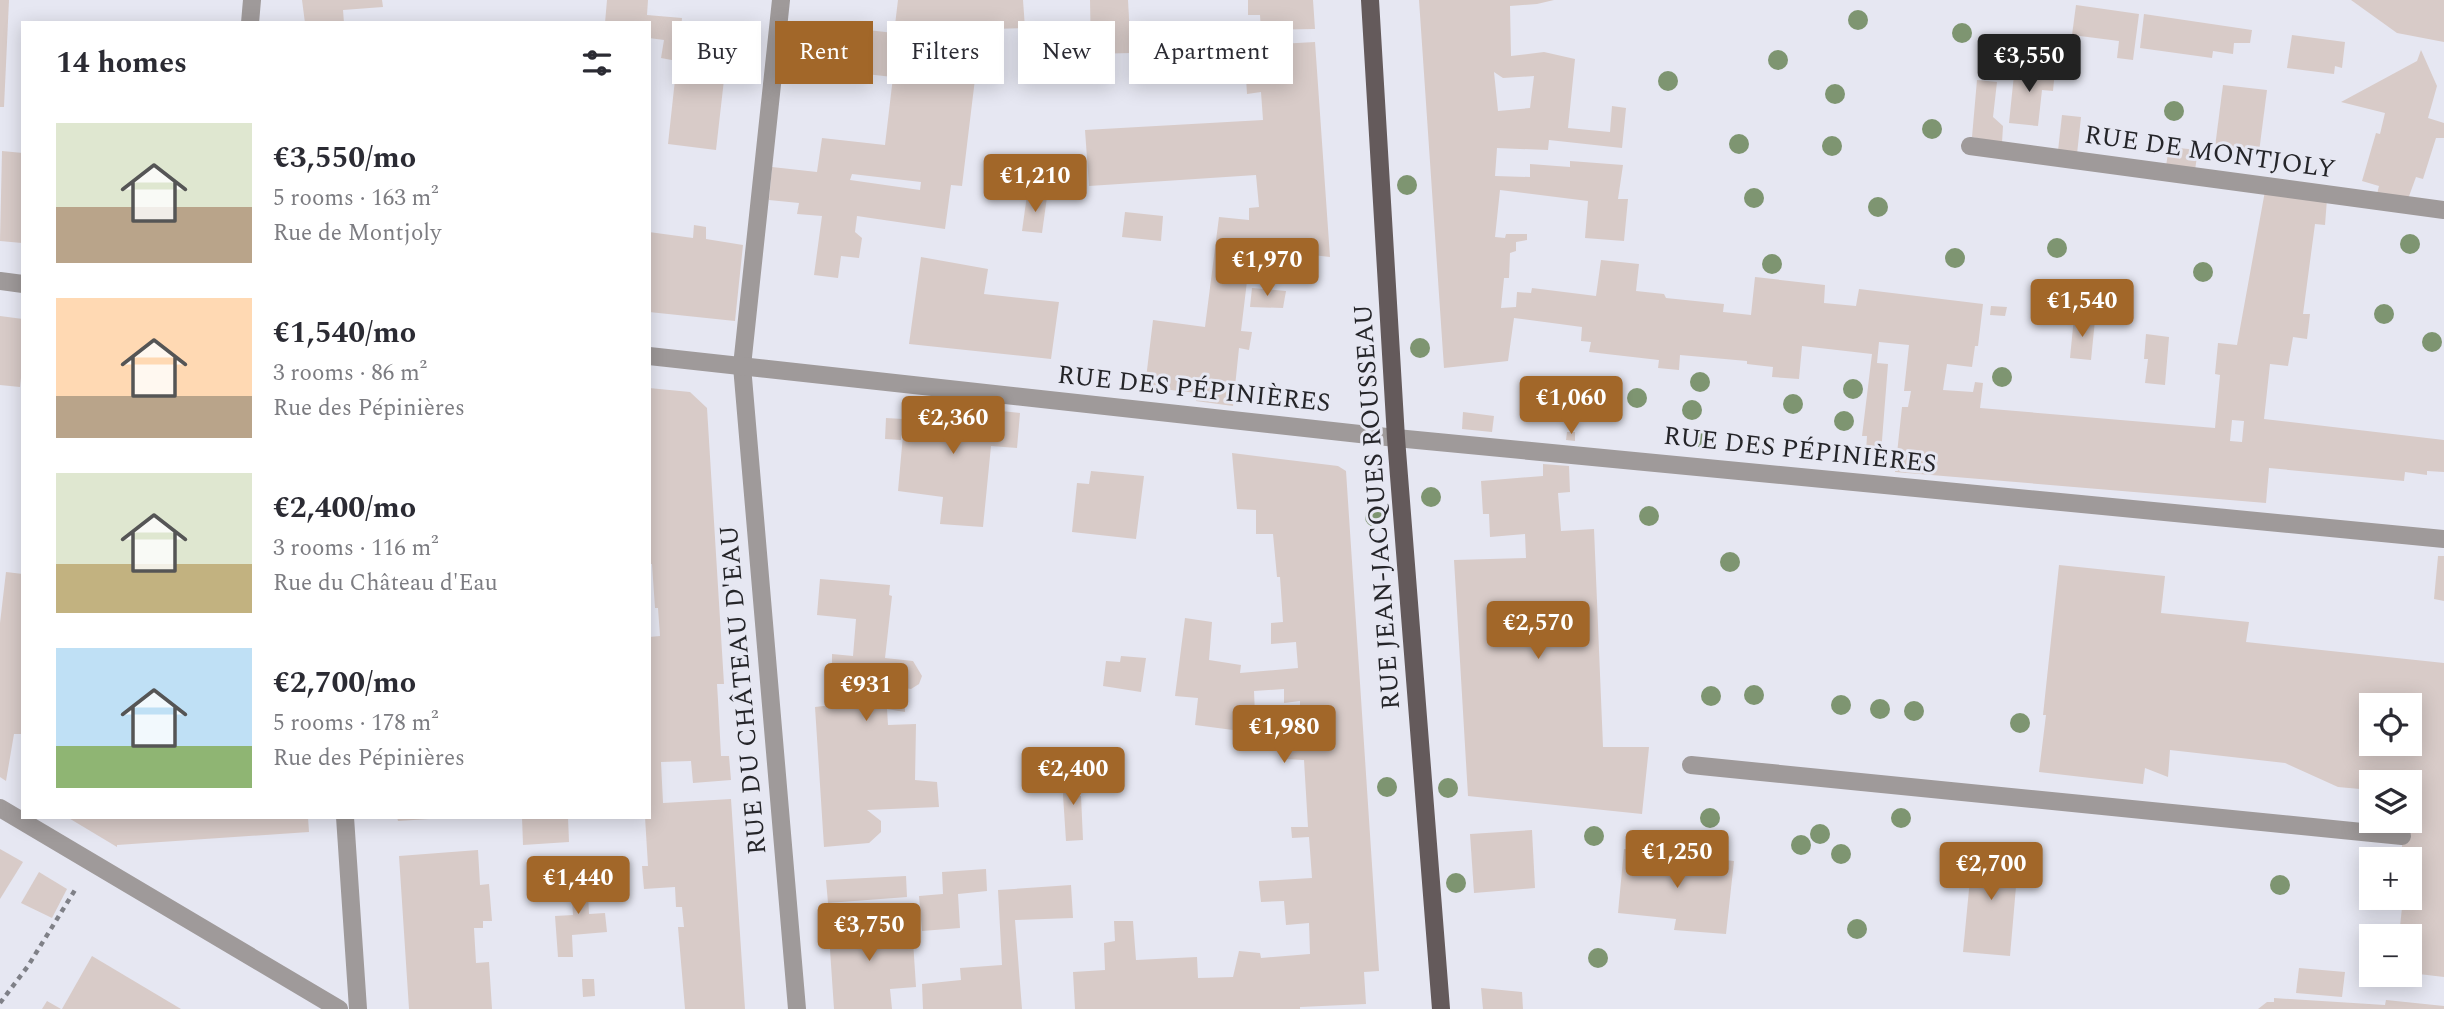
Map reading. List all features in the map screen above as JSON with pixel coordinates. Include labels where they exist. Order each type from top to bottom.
[{"type":"main road","name":"RUE JEAN-JACQUES ROUSSEAU","points":[[1370,0],[1396,438],[1441,1009]]},
{"type":"street","points":[[250,21],[252,0]]},
{"type":"street","name":"RUE DU CHÂTEAU D'EAU","points":[[781,0],[742,366],[797,1009]]},
{"type":"street","name":"RUE DE MONTJOLY","points":[[1970,146],[2444,210]]},
{"type":"street","points":[[0,281],[21,284]]},
{"type":"street","name":"RUE DES PÉPINIÈRES","points":[[651,356],[1396,438],[2444,539]]},
{"type":"street","points":[[1690,765],[2402,836]]},
{"type":"street","points":[[0,808],[340,1009]]},
{"type":"street","points":[[345,819],[358,1009]]},
{"type":"path","points":[[0,1003],[28,966],[92,863]]},
{"type":"building","points":[[0,0],[9,0],[4,107],[0,107]]},
{"type":"building","points":[[302,0],[382,0],[383,7],[343,10],[344,21],[305,21]]},
{"type":"building","points":[[607,0],[648,0],[647,15],[682,18],[682,21],[672,21],[672,60],[661,58],[664,40],[651,38],[651,21],[605,21]]},
{"type":"building","points":[[898,0],[1023,0],[1024,21],[1018,21],[1018,28],[1004,29],[1004,21],[895,21]]},
{"type":"building","points":[[1090,0],[1128,0],[1129,53],[1115,53],[1115,21],[1090,21]]},
{"type":"building","points":[[1248,0],[1313,0],[1315,29],[1293,29],[1293,21],[1260,21],[1260,15],[1248,15]]},
{"type":"building","points":[[1419,0],[1554,0],[1510,6],[1511,56],[1544,52],[1575,59],[1568,128],[1610,132],[1612,106],[1626,108],[1622,148],[1549,140],[1548,150],[1497,148],[1495,176],[1530,177],[1530,164],[1570,167],[1570,161],[1623,165],[1618,199],[1628,199],[1624,241],[1585,238],[1588,201],[1500,190],[1495,237],[1527,234],[1527,240],[1516,242],[1516,251],[1510,253],[1509,278],[1504,278],[1501,308],[1516,307],[1517,292],[1531,293],[1532,288],[1596,296],[1601,260],[1639,264],[1636,291],[1664,294],[1666,298],[1724,304],[1723,312],[1751,315],[1755,277],[1825,285],[1824,303],[1856,306],[1859,289],[1983,304],[1978,346],[1975,346],[1972,367],[1947,364],[1943,390],[1973,392],[1975,382],[1983,383],[1980,408],[2215,428],[2220,375],[2215,374],[2218,343],[2237,345],[2265,191],[2327,199],[2325,225],[2315,224],[2303,314],[2310,314],[2307,339],[2293,337],[2288,366],[2270,364],[2264,419],[2444,440],[2444,472],[2427,471],[2427,475],[2405,472],[2404,481],[2269,468],[2266,503],[1895,472],[1902,407],[1908,407],[1911,391],[1904,391],[1909,345],[1879,342],[1877,363],[1888,364],[1881,453],[1866,451],[1867,436],[1862,436],[1872,354],[1802,346],[1799,379],[1772,377],[1773,367],[1747,364],[1747,361],[1680,355],[1679,370],[1658,368],[1659,360],[1589,352],[1591,342],[1581,341],[1582,327],[1514,318],[1508,361],[1444,368]],"holes":[[[1494,72],[1503,78],[1534,76],[1530,108],[1498,111]],[[2232,420],[2244,421],[2242,442],[2230,441]]]},
{"type":"building","points":[[2351,0],[2444,0],[2444,42],[2397,33]]},
{"type":"building","points":[[2076,5],[2139,14],[2133,60],[2117,58],[2119,41],[2072,35]]},
{"type":"building","points":[[2144,14],[2252,30],[2250,43],[2234,43],[2233,54],[2213,51],[2212,58],[2140,48]]},
{"type":"building","points":[[873,31],[887,32],[887,76],[873,75]]},
{"type":"building","points":[[2292,35],[2345,42],[2342,68],[2335,66],[2334,74],[2287,68]]},
{"type":"building","points":[[1315,42],[1330,257],[1251,248],[1241,331],[1252,332],[1249,350],[1239,348],[1233,406],[1196,401],[1197,393],[1145,387],[1153,320],[1205,327],[1219,217],[1249,220],[1249,208],[1259,207],[1256,175],[1089,186],[1085,130],[1263,120],[1261,92],[1247,94],[1246,84],[1293,84],[1293,43]]},
{"type":"building","points":[[2421,50],[2437,86],[2428,118],[2444,123],[2444,138],[2436,138],[2423,179],[2416,177],[2408,199],[2377,194],[2379,186],[2362,181],[2376,133],[2380,134],[2385,113],[2341,102],[2417,61]]},
{"type":"building","points":[[2015,65],[2055,70],[2053,91],[2042,90],[2038,126],[2009,123]]},
{"type":"building","points":[[1977,80],[1997,82],[1993,117],[2003,126],[2002,143],[1972,137]]},
{"type":"building","points":[[675,84],[724,84],[716,150],[668,144]]},
{"type":"building","points":[[892,84],[974,84],[962,186],[951,185],[945,229],[857,216],[855,232],[862,238],[859,258],[841,256],[838,278],[814,275],[822,216],[797,214],[799,203],[769,200],[772,167],[817,172],[822,138],[885,145]],"holes":[[[852,174],[921,182],[920,190],[850,180]]]},
{"type":"building","points":[[2223,85],[2267,90],[2259,152],[2215,147]]},
{"type":"building","points":[[2062,115],[2081,117],[2077,154],[2058,151]]},
{"type":"building","points":[[2169,147],[2198,150],[2195,170],[2166,166]]},
{"type":"building","points":[[2,151],[21,153],[21,243],[0,241]]},
{"type":"building","points":[[1027,195],[1047,197],[1042,233],[1022,231]]},
{"type":"building","points":[[1125,212],[1163,216],[1161,241],[1122,237]]},
{"type":"building","points":[[694,225],[706,227],[706,239],[743,245],[735,321],[651,312],[651,232],[693,238]]},
{"type":"building","points":[[921,257],[988,269],[984,294],[1059,302],[1051,359],[909,344]]},
{"type":"building","points":[[1252,288],[1286,291],[1283,308],[1250,307]]},
{"type":"building","points":[[1991,306],[2007,307],[2005,316],[1990,315]]},
{"type":"building","points":[[0,316],[21,319],[20,387],[0,385]]},
{"type":"building","points":[[2074,317],[2095,320],[2091,360],[2070,358]]},
{"type":"building","points":[[2146,334],[2169,337],[2165,385],[2145,383],[2148,359],[2144,359]]},
{"type":"building","points":[[651,388],[690,392],[707,408],[724,684],[717,684],[721,756],[729,756],[731,780],[693,783],[691,761],[661,762],[663,803],[731,799],[745,1009],[685,1009],[678,927],[684,927],[682,907],[676,907],[675,887],[644,889],[642,866],[648,866],[645,819],[651,819],[651,637],[660,636],[652,564]]},
{"type":"building","points":[[906,401],[1020,413],[1017,448],[991,446],[983,527],[940,524],[943,497],[898,491]]},
{"type":"building","points":[[1463,412],[1494,416],[1492,432],[1462,429]]},
{"type":"building","points":[[886,418],[903,419],[901,440],[885,439]]},
{"type":"building","points":[[1567,432],[1575,432],[1575,441],[1566,440]]},
{"type":"building","points":[[1232,453],[1338,466],[1346,471],[1379,971],[1364,972],[1366,1004],[1300,1009],[1075,1009],[1073,972],[1105,970],[1104,943],[1115,941],[1114,921],[1133,921],[1136,960],[1197,957],[1198,978],[1233,977],[1239,951],[1260,953],[1261,958],[1310,954],[1309,923],[1286,925],[1284,901],[1261,902],[1259,884],[1259,881],[1312,878],[1309,837],[1292,838],[1291,827],[1308,827],[1304,760],[1284,759],[1281,713],[1300,712],[1300,701],[1284,703],[1284,689],[1254,691],[1255,714],[1235,716],[1233,730],[1195,725],[1198,698],[1175,696],[1185,618],[1212,622],[1209,660],[1241,665],[1240,673],[1298,668],[1296,642],[1271,644],[1271,623],[1283,622],[1280,577],[1277,577],[1273,534],[1256,534],[1256,510],[1237,509]]},
{"type":"building","points":[[1543,464],[1569,466],[1570,492],[1558,493],[1561,531],[1594,529],[1603,747],[1649,747],[1642,814],[1468,796],[1454,560],[1526,558],[1525,534],[1490,537],[1489,514],[1483,514],[1481,481],[1543,476]]},
{"type":"building","points":[[1091,471],[1144,476],[1136,539],[1072,532],[1077,483],[1089,484]]},
{"type":"building","points":[[2438,556],[2444,556],[2444,601],[2434,599]]},
{"type":"building","points":[[2059,565],[2165,576],[2161,613],[2249,622],[2246,642],[2444,663],[2444,977],[2422,974],[2422,924],[2400,924],[2402,910],[2422,910],[2422,847],[2402,847],[2402,833],[2422,833],[2422,770],[2359,770],[2359,789],[2338,787],[2285,763],[2170,750],[2168,777],[2145,768],[2143,784],[2039,772],[2046,715],[2043,715]]},
{"type":"building","points":[[6,572],[21,574],[21,734],[14,734],[6,781],[0,777],[0,623]]},
{"type":"building","points":[[820,579],[890,585],[889,595],[892,596],[885,658],[913,661],[922,676],[919,684],[911,689],[905,688],[905,712],[887,709],[888,725],[916,724],[915,780],[937,782],[939,807],[867,810],[881,821],[881,832],[869,843],[824,847],[815,707],[832,705],[832,654],[853,656],[856,619],[817,615]]},
{"type":"building","points":[[1121,656],[1146,658],[1141,692],[1103,686],[1106,661],[1120,662]]},
{"type":"building","points":[[1065,772],[1082,774],[1079,796],[1083,840],[1066,841],[1063,795]]},
{"type":"building","points":[[70,819],[308,819],[309,832],[117,847]]},
{"type":"building","points":[[398,819],[429,819],[398,821]]},
{"type":"building","points":[[522,819],[568,819],[569,842],[523,845]]},
{"type":"building","points":[[1532,830],[1535,888],[1474,893],[1470,834]]},
{"type":"building","points":[[1973,848],[2019,852],[2010,956],[1963,952]]},
{"type":"building","points":[[0,849],[23,862],[0,899]]},
{"type":"building","points":[[1624,849],[1734,861],[1726,934],[1674,930],[1676,919],[1618,913]]},
{"type":"building","points":[[478,850],[480,885],[489,884],[492,921],[483,921],[483,928],[474,928],[476,963],[489,962],[492,1009],[409,1009],[399,856]]},
{"type":"building","points":[[986,869],[987,891],[958,894],[960,928],[922,931],[919,896],[943,894],[942,872]]},
{"type":"building","points":[[587,870],[589,914],[605,913],[607,932],[572,935],[573,957],[558,957],[555,916],[573,915],[570,871]]},
{"type":"building","points":[[39,872],[67,889],[52,918],[21,903]]},
{"type":"building","points":[[906,876],[907,897],[828,903],[826,880]]},
{"type":"building","points":[[1071,885],[1073,918],[1015,920],[1022,1009],[923,1009],[922,984],[961,980],[960,968],[1002,965],[998,890]]},
{"type":"building","points":[[870,917],[872,927],[912,925],[916,987],[890,989],[892,1009],[834,1009],[828,920]]},
{"type":"building","points":[[92,956],[181,1009],[62,1009]]},
{"type":"building","points":[[2299,968],[2345,972],[2342,997],[2296,993]]},
{"type":"building","points":[[582,979],[594,979],[595,996],[583,997]]},
{"type":"building","points":[[1481,988],[1522,992],[1523,1009],[1483,1009]]},
{"type":"building","points":[[2274,998],[2385,1005],[2386,1000],[2444,1006],[2444,1009],[2258,1009],[2267,1002],[2274,1002]]},
{"type":"building","points":[[47,1001],[61,1009],[42,1009]]}]
